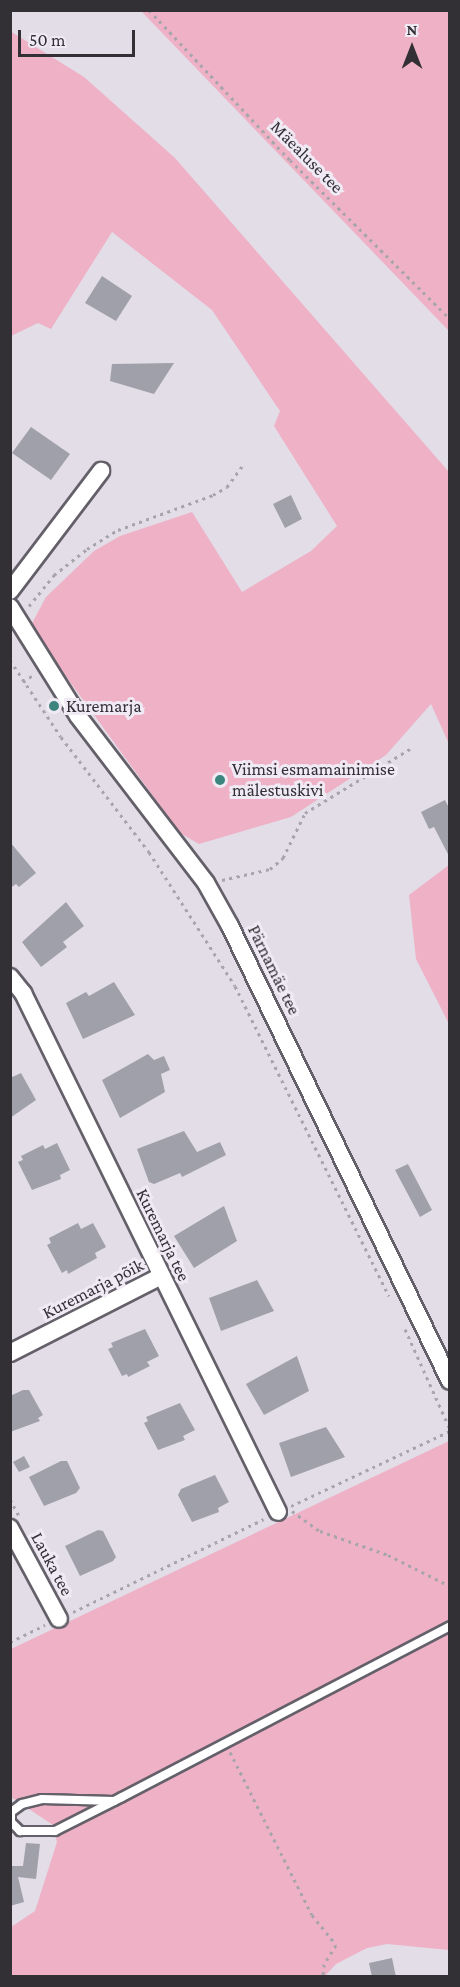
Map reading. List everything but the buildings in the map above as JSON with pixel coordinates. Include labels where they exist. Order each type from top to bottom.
[{"type":"street","points":[[10,591],[101,471]]},
{"type":"street","name":"Pärnamäe tee","points":[[14,622],[78,716],[206,883],[255,974],[450,1381]]},
{"type":"street","name":"Kuremarja tee","points":[[10,977],[23,993],[161,1276],[283,1510]]},
{"type":"street","name":"Kuremarja põik","points":[[10,1353],[161,1276]]},
{"type":"street","name":"Lauka tee","points":[[10,1527],[59,1619]]},
{"type":"lane","points":[[114,1801],[42,1799],[22,1804],[11,1812],[11,1822],[20,1831],[54,1831],[114,1801],[450,1626]]},
{"type":"path","name":"Mäealuse tee","points":[[149,10],[290,160],[450,319]]},
{"type":"path","points":[[14,622],[87,549],[118,530],[213,495],[227,487],[242,466]]},
{"type":"path","points":[[10,660],[23,682],[149,852],[235,986],[393,1303]]},
{"type":"path","points":[[23,682],[33,675]]},
{"type":"path","points":[[206,883],[270,869],[283,858],[305,813],[413,747]]},
{"type":"path","points":[[10,1642],[450,1430],[403,1324]]},
{"type":"path","points":[[283,1510],[320,1531],[388,1555],[450,1586]]},
{"type":"path","points":[[225,1742],[312,1915],[336,1944],[324,1964],[323,1977]]},
{"type":"shaded area","points":[[141,11],[449,11],[449,331]]},
{"type":"shaded area","points":[[10,31],[84,77],[175,158],[449,472],[449,744],[431,704],[386,755],[291,817],[199,844],[180,833],[30,627],[46,597],[94,551],[120,536],[192,512],[242,592],[311,551],[337,526],[274,426],[280,411],[212,310],[112,232],[51,329],[38,323],[11,336]]},
{"type":"shaded area","points":[[449,865],[449,1024],[416,959],[409,895]]},
{"type":"shaded area","points":[[449,1441],[449,1950],[387,1944],[367,1948],[336,1964],[325,1976],[11,1976],[11,1927],[35,1911],[57,1842],[53,1825],[11,1797],[11,1649]]},
{"type":"place","name":"Kuremarja","points":[[54,706]]},
{"type":"place","name":"Viimsi esmamainimise mälestuskivi","points":[[220,780]]}]
